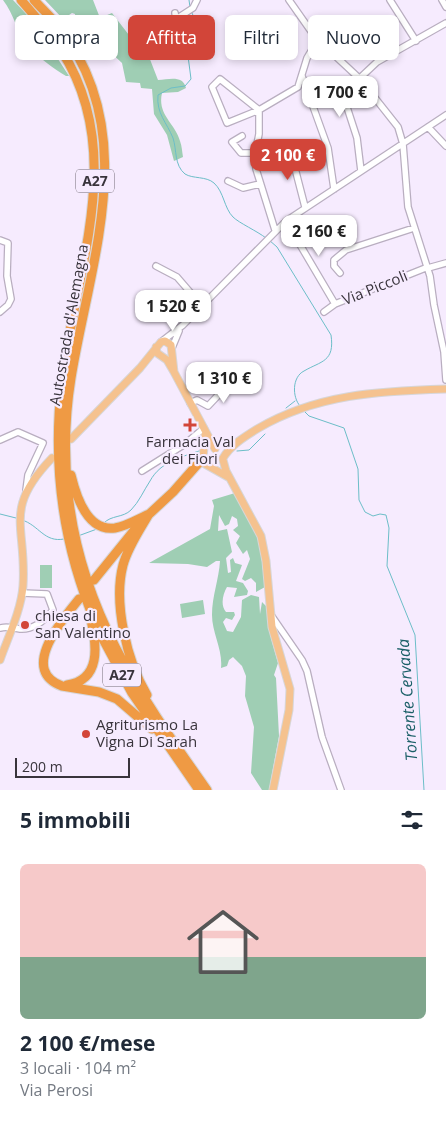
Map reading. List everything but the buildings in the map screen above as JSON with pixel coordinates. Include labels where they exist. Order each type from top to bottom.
[{"type":"highway","name":"Autostrada d'Alemagna","points":[[20,0],[62,51],[84,101],[94,141],[94,201],[62,380],[58,446],[64,520],[75,565],[88,605],[116,665],[199,790]]},
{"type":"highway","name":"Autostrada d'Alemagna","points":[[34,0],[58,26],[84,71],[100,120],[106,161],[104,201],[95,259],[70,380],[68,442],[71,518],[94,603],[108,637],[126,669],[207,790]]},
{"type":"highway","name":"A27","points":[[68,442],[78,499],[86,514],[96,523],[106,528],[115,528],[149,514]]},
{"type":"highway","name":"A27","points":[[94,580],[149,514],[192,472],[206,462]]},
{"type":"highway","name":"A27","points":[[149,514],[132,543],[123,567],[120,584],[122,626],[128,650],[145,692],[187,756],[198,778]]},
{"type":"highway","points":[[62,686],[56,684],[47,673],[44,652],[53,633],[79,599]]},
{"type":"highway","name":"A27","points":[[62,686],[82,681],[93,667],[95,641],[88,605]]},
{"type":"highway","name":"A27","points":[[62,686],[99,692],[117,699],[164,740]]},
{"type":"main road","points":[[68,442],[145,363],[158,344],[168,342],[172,350],[174,372]]},
{"type":"main road","points":[[158,344],[160,356]]},
{"type":"main road","points":[[145,363],[160,356],[166,356],[172,350]]},
{"type":"main road","points":[[160,356],[167,360],[223,459],[230,479],[261,536],[266,561],[274,640],[290,689],[289,710],[273,790]]},
{"type":"main road","points":[[206,462],[207,450],[237,442],[264,426],[306,406],[333,398],[370,392],[446,389]]},
{"type":"main road","points":[[204,428],[206,462]]},
{"type":"main road","points":[[206,462],[218,466],[237,442]]},
{"type":"main road","points":[[0,660],[22,593],[20,514],[26,490],[52,458]]},
{"type":"main road","points":[[206,462],[230,479]]},
{"type":"street","points":[[178,15],[190,10],[197,0]]},
{"type":"street","points":[[289,0],[308,26]]},
{"type":"street","points":[[390,0],[416,41]]},
{"type":"street","points":[[442,0],[446,7]]},
{"type":"street","points":[[361,171],[357,138],[344,96],[345,92],[360,80],[377,62],[446,23]]},
{"type":"street","points":[[259,110],[220,78],[212,87],[227,123],[259,110],[296,89],[308,56]]},
{"type":"street","points":[[340,60],[360,80],[395,122],[403,144],[407,204],[428,268],[445,353],[446,380]]},
{"type":"street","points":[[302,76],[328,148],[334,189]]},
{"type":"street","points":[[259,110],[259,136],[255,152],[260,184],[275,230]]},
{"type":"street","points":[[158,344],[183,325],[286,221],[446,115]]},
{"type":"street","points":[[428,127],[446,146]]},
{"type":"street","points":[[242,136],[232,142],[233,145],[241,153],[255,152]]},
{"type":"street","points":[[290,149],[305,207]]},
{"type":"street","points":[[228,181],[243,188],[260,184]]},
{"type":"street","points":[[286,221],[335,304]]},
{"type":"street","points":[[340,273],[334,263],[344,251],[414,228]]},
{"type":"street","points":[[0,240],[8,243],[7,276],[11,297],[8,306],[0,312]]},
{"type":"street","name":"Via Piccoli","points":[[324,312],[335,304],[428,268],[446,263]]},
{"type":"street","points":[[156,266],[176,277],[202,306]]},
{"type":"street","points":[[172,350],[183,325]]},
{"type":"street","points":[[190,403],[197,400],[208,406],[242,370]]},
{"type":"street","points":[[142,471],[204,428]]},
{"type":"street","points":[[0,440],[18,432],[42,444],[28,475],[26,490]]},
{"type":"street","points":[[0,628],[12,626],[22,629],[40,624],[53,609],[48,594],[22,593]]},
{"type":"street","points":[[270,614],[302,660],[307,671],[322,737],[341,790]]},
{"type":"green space","points":[[3,0],[13,0],[27,15],[15,15],[15,22]]},
{"type":"green space","points":[[45,0],[93,0],[99,15],[75,15],[72,13],[69,15],[59,15]]},
{"type":"green space","points":[[118,21],[128,34],[128,60],[150,60],[158,80],[179,79],[186,88],[178,92],[162,93],[161,101],[164,113],[178,135],[183,157],[174,161],[167,135],[154,114],[152,89],[141,88],[140,83],[126,82],[122,63],[118,59]]},
{"type":"green space","points":[[43,60],[59,60],[69,76],[66,76]]},
{"type":"green space","points":[[235,493],[259,537],[265,587],[256,592],[256,583],[251,578],[245,581],[242,579],[250,559],[247,550],[243,554],[236,543],[240,536],[233,530],[238,526],[237,519],[232,516],[229,524],[225,526],[219,515],[218,531],[227,529],[232,552],[226,558],[228,573],[231,572],[230,560],[233,558],[235,563],[242,565],[236,581],[243,583],[248,591],[247,595],[234,597],[237,588],[227,587],[223,596],[223,606],[226,612],[234,612],[235,615],[232,620],[226,618],[223,622],[227,631],[233,632],[241,617],[242,600],[251,595],[259,597],[260,614],[262,602],[267,607],[271,638],[278,663],[274,675],[276,678],[279,736],[269,790],[262,790],[251,773],[254,727],[245,696],[246,676],[242,666],[233,657],[229,660],[227,666],[221,668],[220,655],[212,622],[213,601],[220,561],[216,561],[207,567],[188,564],[149,563],[210,529],[214,506],[212,500]]},
{"type":"green space","points":[[40,565],[52,565],[52,588],[40,588]]},
{"type":"green space","points":[[203,600],[205,614],[182,618],[180,604]]},
{"type":"waterway","name":"Torrente Cervada","points":[[189,0],[190,7]]},
{"type":"waterway","name":"Torrente Cervada","points":[[192,13],[196,22],[196,40],[188,56],[191,79],[185,86],[171,88],[158,95],[160,113],[173,138],[177,162],[181,170],[188,176],[207,179],[214,183],[233,217],[266,238]]},
{"type":"waterway","name":"Torrente Cervada","points":[[269,240],[277,247],[331,335],[332,344],[329,356],[300,374],[295,382],[296,398],[300,406]]},
{"type":"waterway","points":[[286,408],[295,401]]},
{"type":"waterway","name":"Torrente Cervada","points":[[304,411],[309,416],[344,428],[358,469],[359,500],[365,512],[373,516],[386,515],[389,528],[387,566],[415,635],[424,790]]},
{"type":"waterway","points":[[237,451],[249,450],[265,434]]},
{"type":"waterway","points":[[104,523],[107,520],[128,513],[139,500],[155,474],[166,464],[202,450]]},
{"type":"waterway","points":[[0,514],[16,518]]},
{"type":"waterway","points":[[22,520],[28,522],[46,536],[57,540],[64,539]]},
{"type":"waterway","points":[[78,536],[97,529]]},
{"type":"place","name":"Farmacia Val dei Fiori","points":[[190,425]]},
{"type":"place","name":"chiesa di San Valentino","points":[[25,625]]},
{"type":"place","name":"Agriturismo La Vigna Di Sarah","points":[[86,734]]}]
